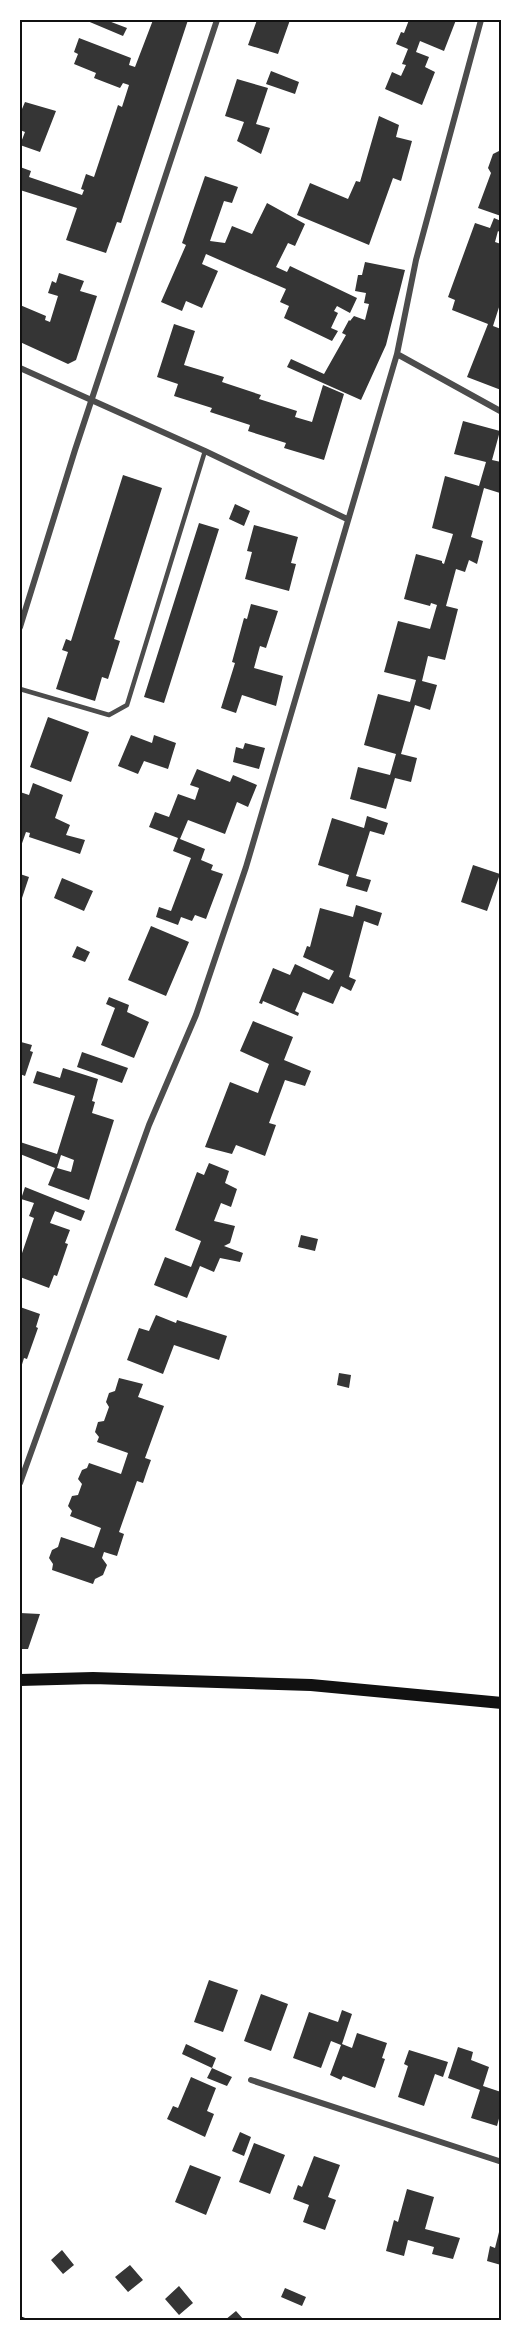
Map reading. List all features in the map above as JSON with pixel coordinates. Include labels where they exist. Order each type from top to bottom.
[{"type":"main road","points":[[20,1680],[93,1678],[311,1685],[501,1703]]},
{"type":"street","points":[[20,627],[217,20]]},
{"type":"street","points":[[20,1483],[150,1125],[196,1015],[246,867],[397,354],[416,260],[481,20]]},
{"type":"street","points":[[397,354],[501,412]]},
{"type":"street","points":[[20,368],[205,451],[347,519]]},
{"type":"street","points":[[251,2080],[501,2162]]},
{"type":"lane","points":[[20,689],[109,715],[127,705],[205,451]]},
{"type":"path","points":[[20,2319],[25,2320]]},
{"type":"building","points":[[85,20],[106,20],[127,28],[123,36]]},
{"type":"building","points":[[153,20],[188,20],[121,223],[117,222],[106,253],[66,240],[77,208],[20,190],[20,167],[31,171],[29,177],[82,195],[84,190],[81,189],[86,174],[94,177],[118,105],[122,107],[129,85],[123,83],[120,88],[94,78],[96,73],[74,64],[78,54],[74,52],[79,38],[131,58],[129,65],[135,67]]},
{"type":"building","points":[[257,20],[290,20],[278,54],[248,45]]},
{"type":"building","points":[[409,20],[456,20],[444,51],[420,41],[416,52],[429,57],[425,67],[435,72],[422,105],[385,89],[392,72],[401,76],[406,65],[402,64],[408,49],[396,44]]},
{"type":"building","points":[[271,71],[299,82],[295,94],[266,84]]},
{"type":"building","points":[[237,79],[268,88],[256,124],[270,128],[261,154],[237,141],[244,122],[225,116]]},
{"type":"building","points":[[25,102],[56,111],[40,152],[20,145],[25,132],[20,130],[20,108],[22,109]]},
{"type":"building","points":[[379,116],[399,125],[396,137],[412,141],[401,181],[393,178],[369,245],[297,215],[310,183],[348,199],[356,181],[360,182]]},
{"type":"building","points":[[501,150],[501,216],[478,208],[491,173],[488,168],[493,154]]},
{"type":"building","points":[[205,176],[238,187],[232,203],[224,201],[210,241],[225,243],[232,226],[252,234],[267,203],[305,224],[295,246],[288,243],[276,267],[287,272],[290,266],[357,298],[350,313],[337,306],[334,311],[338,313],[331,328],[338,331],[332,341],[284,318],[289,306],[280,302],[286,289],[206,254],[202,264],[218,271],[202,308],[186,301],[182,311],[161,302],[186,245],[182,243]]},
{"type":"building","points":[[494,218],[501,221],[501,233],[498,231],[495,242],[501,244],[501,301],[493,326],[501,329],[501,390],[467,377],[488,324],[452,310],[455,300],[448,297],[475,223],[490,228]]},
{"type":"building","points":[[365,262],[405,270],[386,345],[361,400],[287,367],[291,359],[324,374],[346,335],[342,333],[349,320],[354,316],[365,320],[369,304],[364,303],[366,293],[355,291],[358,275],[362,275]]},
{"type":"building","points":[[59,273],[84,281],[80,291],[97,296],[76,360],[68,364],[20,342],[20,305],[46,316],[45,320],[50,322],[58,296],[48,293],[52,281],[56,283]]},
{"type":"building","points":[[174,324],[195,331],[184,365],[224,377],[222,382],[261,395],[259,399],[297,411],[295,417],[312,422],[323,385],[344,394],[324,460],[284,448],[286,443],[248,431],[250,425],[210,412],[212,408],[174,396],[178,384],[157,377]]},
{"type":"building","points":[[463,421],[500,431],[492,460],[501,462],[500,493],[484,488],[471,537],[483,541],[477,564],[469,560],[465,572],[456,569],[446,606],[458,609],[445,660],[428,656],[422,681],[437,685],[430,710],[415,705],[401,754],[417,758],[411,782],[395,778],[386,809],[350,799],[358,767],[390,775],[396,754],[364,745],[378,694],[410,702],[416,680],[384,672],[398,621],[430,629],[437,605],[431,603],[430,606],[404,599],[416,554],[442,561],[444,564],[453,534],[432,528],[445,476],[479,486],[486,462],[454,454]]},
{"type":"building","points":[[123,475],[162,488],[114,639],[120,641],[108,679],[102,677],[95,701],[56,689],[68,652],[62,650],[66,639],[71,641]]},
{"type":"building","points":[[235,504],[250,511],[244,526],[229,519]]},
{"type":"building","points":[[199,523],[219,529],[164,703],[144,697]]},
{"type":"building","points":[[254,525],[298,537],[291,563],[296,564],[289,591],[245,579],[252,552],[247,551]]},
{"type":"building","points":[[251,604],[278,611],[266,648],[260,646],[254,668],[283,676],[276,706],[242,695],[236,713],[221,708],[235,663],[232,662],[244,618],[247,619]]},
{"type":"building","points":[[48,717],[89,732],[71,782],[30,767]]},
{"type":"building","points":[[131,735],[152,743],[154,735],[176,743],[168,769],[144,761],[138,774],[118,766]]},
{"type":"building","points":[[245,743],[265,748],[259,769],[233,762],[236,747],[243,749]]},
{"type":"building","points":[[197,769],[230,782],[233,775],[257,785],[248,807],[237,802],[225,834],[188,820],[180,839],[205,849],[201,860],[213,865],[211,870],[223,874],[206,919],[195,915],[192,921],[181,917],[178,925],[156,917],[159,907],[171,911],[191,858],[173,851],[178,838],[149,827],[155,812],[169,817],[178,794],[195,800],[199,788],[190,785]]},
{"type":"building","points":[[33,783],[63,795],[55,818],[70,825],[66,835],[85,840],[80,854],[29,837],[30,833],[26,832],[20,849],[20,792],[29,795]]},
{"type":"building","points":[[367,816],[388,823],[384,835],[370,831],[356,876],[371,880],[367,892],[346,886],[349,875],[318,865],[332,818],[364,828]]},
{"type":"building","points":[[473,865],[500,874],[487,911],[461,902]]},
{"type":"building","points":[[20,874],[29,877],[20,904]]},
{"type":"building","points":[[62,878],[93,891],[84,911],[54,898]]},
{"type":"building","points":[[356,905],[382,913],[378,926],[364,921],[349,977],[356,980],[351,991],[341,986],[333,1004],[303,992],[295,1011],[299,1013],[298,1016],[263,1001],[262,1004],[259,1003],[273,968],[290,975],[295,964],[329,980],[334,971],[303,957],[307,946],[310,947],[320,908],[353,917]]},
{"type":"building","points":[[151,926],[189,942],[166,996],[128,980]]},
{"type":"building","points":[[77,946],[90,952],[85,962],[72,957]]},
{"type":"building","points":[[109,997],[129,1005],[127,1012],[149,1022],[134,1058],[101,1045],[115,1008],[106,1004]]},
{"type":"building","points":[[253,1021],[293,1037],[284,1060],[311,1071],[305,1086],[285,1080],[269,1123],[276,1125],[265,1156],[236,1145],[232,1154],[205,1147],[230,1082],[258,1093],[269,1064],[240,1051]]},
{"type":"building","points":[[21,1042],[32,1045],[30,1051],[33,1052],[25,1076],[20,1074]]},
{"type":"building","points":[[82,1052],[128,1068],[122,1083],[77,1067]]},
{"type":"building","points":[[63,1068],[98,1079],[92,1101],[95,1102],[92,1113],[114,1120],[89,1200],[48,1185],[55,1168],[20,1154],[20,1142],[57,1154],[75,1096],[33,1083],[37,1071],[60,1078]],"holes":[[[61,1155],[74,1160],[71,1172],[57,1168]]]},
{"type":"building","points":[[209,1163],[229,1171],[225,1183],[237,1189],[231,1207],[221,1203],[214,1221],[235,1226],[230,1243],[224,1246],[243,1253],[240,1262],[220,1258],[214,1272],[200,1266],[187,1298],[154,1285],[165,1257],[191,1267],[201,1241],[175,1230],[197,1172],[204,1175]]},
{"type":"building","points":[[25,1187],[85,1211],[81,1221],[55,1211],[50,1223],[70,1230],[65,1243],[68,1244],[57,1276],[54,1275],[49,1288],[20,1277],[20,1259],[34,1218],[29,1216],[34,1203],[21,1199]]},
{"type":"building","points":[[301,1235],[318,1239],[315,1251],[298,1247]]},
{"type":"building","points":[[20,1307],[40,1314],[36,1327],[38,1328],[27,1359],[24,1358],[20,1371]]},
{"type":"building","points":[[156,1315],[176,1323],[177,1320],[227,1336],[219,1360],[174,1345],[163,1374],[127,1360],[139,1328],[149,1331]]},
{"type":"building","points":[[339,1373],[351,1375],[349,1388],[337,1385]]},
{"type":"building","points":[[119,1378],[143,1384],[138,1397],[164,1406],[145,1458],[151,1460],[143,1483],[137,1481],[119,1532],[124,1534],[117,1556],[104,1552],[102,1558],[107,1565],[103,1575],[95,1579],[93,1584],[52,1570],[53,1564],[49,1558],[52,1550],[58,1547],[61,1537],[94,1548],[101,1528],[70,1516],[72,1511],[68,1506],[72,1496],[78,1495],[82,1484],[78,1479],[82,1470],[87,1468],[89,1463],[121,1474],[128,1453],[97,1442],[99,1437],[95,1432],[98,1422],[104,1421],[109,1407],[106,1402],[109,1393],[115,1391]]},
{"type":"building","points":[[20,1613],[40,1614],[28,1649],[20,1649]]},
{"type":"building","points":[[209,1980],[238,1990],[223,2032],[194,2022]]},
{"type":"building","points":[[261,1994],[288,2004],[271,2051],[244,2041]]},
{"type":"building","points":[[342,2010],[352,2014],[342,2044],[352,2048],[357,2033],[387,2043],[382,2058],[385,2059],[375,2088],[343,2076],[341,2080],[330,2075],[341,2045],[331,2041],[321,2068],[293,2058],[309,2012],[338,2022]]},
{"type":"building","points":[[186,2044],[216,2058],[212,2068],[182,2054]]},
{"type":"building","points":[[458,2047],[473,2052],[471,2060],[489,2067],[483,2086],[501,2092],[501,2111],[497,2126],[471,2118],[480,2090],[448,2078]]},
{"type":"building","points":[[409,2050],[448,2062],[443,2077],[435,2074],[424,2106],[398,2097],[408,2066],[404,2064]]},
{"type":"building","points":[[212,2068],[232,2077],[227,2086],[207,2078]]},
{"type":"building","points":[[191,2077],[216,2088],[207,2111],[214,2114],[205,2137],[167,2119],[173,2106],[178,2108]]},
{"type":"building","points":[[240,2132],[251,2137],[244,2156],[232,2151]]},
{"type":"building","points":[[254,2143],[285,2155],[270,2194],[239,2182]]},
{"type":"building","points":[[314,2156],[340,2165],[328,2197],[336,2200],[325,2230],[303,2222],[309,2205],[293,2199],[298,2185],[302,2187]]},
{"type":"building","points":[[190,2165],[221,2177],[206,2215],[175,2202]]},
{"type":"building","points":[[407,2189],[434,2197],[425,2229],[460,2238],[453,2259],[432,2254],[434,2247],[408,2240],[404,2256],[386,2251],[394,2220],[398,2222]]},
{"type":"building","points":[[501,2224],[501,2265],[487,2261],[490,2246],[495,2248]]},
{"type":"building","points":[[62,2250],[74,2265],[63,2274],[51,2260]]},
{"type":"building","points":[[130,2265],[143,2280],[128,2292],[115,2277]]},
{"type":"building","points":[[179,2286],[193,2303],[179,2315],[165,2299]]},
{"type":"building","points":[[285,2288],[306,2297],[302,2306],[281,2297]]},
{"type":"building","points":[[236,2311],[244,2320],[225,2320]]}]
